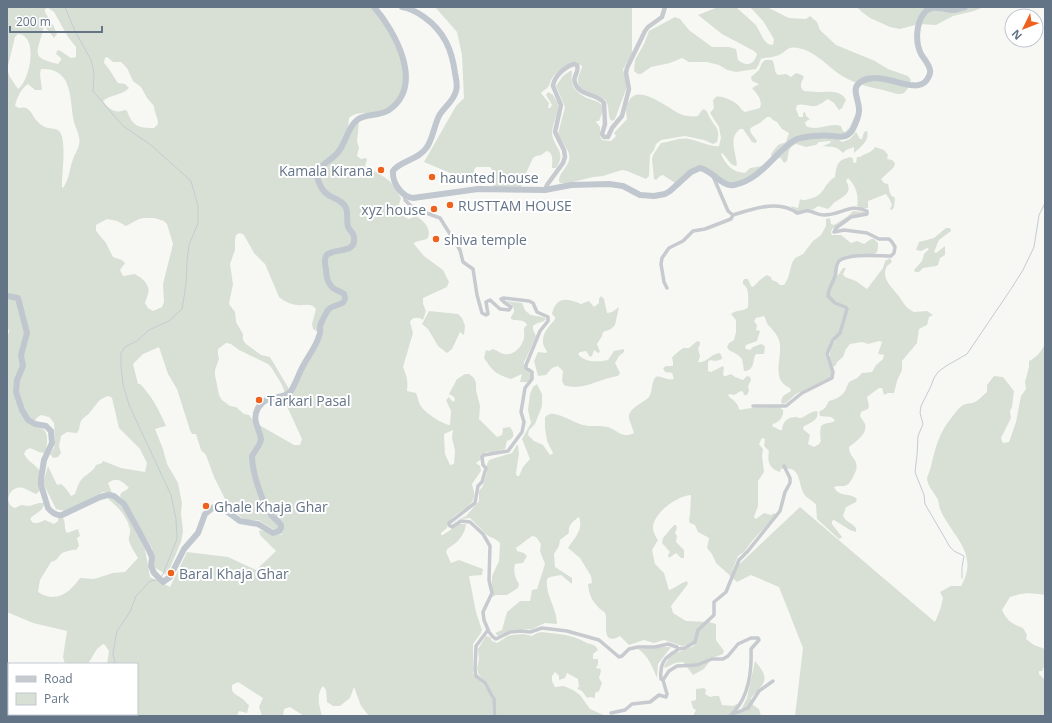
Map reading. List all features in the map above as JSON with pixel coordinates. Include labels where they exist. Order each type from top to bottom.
[{"type":"highway","points":[[7,296],[18,298],[27,333],[21,355],[23,366],[16,385],[19,400],[28,420],[35,424],[46,426],[51,431],[52,443],[44,460],[41,485],[48,508],[54,514],[62,515],[100,497],[108,495],[114,496],[124,504],[148,548],[152,558],[153,570],[160,579],[165,581],[170,577],[182,552],[198,533],[205,514],[214,507],[221,507],[240,521],[258,524],[273,533],[277,533],[281,528],[280,523],[268,510],[255,478],[252,456],[261,440],[254,418],[263,401],[286,394],[292,390],[304,363],[319,338],[321,325],[327,311],[332,307],[341,304],[345,299],[344,294],[333,288],[329,282],[325,260],[326,256],[330,253],[341,251],[350,247],[354,242],[354,237],[348,226],[347,211],[345,206],[340,201],[325,192],[320,184],[317,174],[321,167],[338,152],[356,120],[362,117],[380,114],[388,110],[398,100],[404,89],[406,73],[402,56],[390,30],[374,7]]},
{"type":"highway","points":[[402,7],[409,8],[431,22],[442,34],[451,52],[457,86],[455,94],[438,117],[427,147],[418,156],[394,170],[394,180],[400,191],[405,196],[413,198],[422,198],[478,189],[545,190],[571,185],[614,184],[626,187],[640,195],[654,196],[665,194],[670,191],[695,169],[703,169],[724,183],[733,186],[741,184],[758,174],[789,144],[797,139],[830,136],[842,137],[848,135],[853,129],[858,115],[859,107],[855,92],[859,84],[868,79],[878,78],[892,80],[913,86],[922,84],[929,77],[930,72],[929,66],[920,52],[917,42],[919,26],[923,16],[927,10],[934,8],[952,10],[965,7]]},
{"type":"street","points":[[545,190],[547,185],[564,163],[565,157],[564,150],[555,132],[561,105],[553,86],[555,80],[568,67],[574,64],[578,65],[579,70],[574,79],[576,85],[585,94],[600,99],[604,103],[605,124],[602,134],[603,137],[607,138],[612,128],[620,121],[623,115],[629,89],[626,73],[628,64],[645,31],[662,17],[665,7]]},
{"type":"street","points":[[714,175],[728,211],[734,215]]},
{"type":"street","points":[[405,196],[405,200],[411,206],[440,218],[460,250],[463,262],[473,269],[477,295],[482,313],[486,315],[488,314],[486,302],[490,300],[500,309],[509,310],[511,306],[501,299],[503,298],[529,301],[532,303],[537,312],[548,317],[548,321],[540,331],[526,365],[526,368],[532,372],[532,379],[525,388],[521,412],[524,422],[522,432],[508,451],[484,455],[482,458],[483,465],[486,468],[482,482],[478,486],[475,503],[449,522],[449,525],[452,527],[461,521],[470,522],[483,534],[490,546],[490,580],[492,593],[483,612],[488,630],[496,639],[510,632],[530,632],[542,628],[567,631],[600,640],[619,657],[624,655],[629,649],[640,646],[655,647],[668,644],[676,646],[678,649]]},
{"type":"street","points":[[667,288],[664,282],[661,264],[662,258],[669,248],[683,241],[693,231],[705,229],[731,218],[734,215],[768,207],[786,207],[797,213],[808,211],[821,215],[831,214],[852,208],[865,210],[867,211],[867,214],[851,217],[836,228],[835,233],[844,230],[869,233],[877,238],[890,240],[895,247],[894,253],[891,256],[851,256],[841,260],[837,264],[836,275],[829,290],[828,296],[835,303],[845,307],[847,310],[840,333],[834,340],[827,354],[833,372],[832,378],[802,393],[786,406],[753,406]]},
{"type":"street","points":[[611,713],[625,710],[632,704],[650,702],[659,695],[666,697],[667,694],[660,675],[662,663],[678,649],[685,648],[695,642],[698,630],[714,615],[714,602],[726,592],[739,560],[780,511],[785,492],[790,483],[790,478],[784,466]]},
{"type":"street","points":[[488,630],[476,646],[475,670],[476,676],[485,684],[494,699],[495,716]]},
{"type":"street","points":[[663,680],[669,670],[677,666],[697,665],[712,659],[724,658],[738,644],[751,638],[758,638],[759,640],[751,649],[750,676],[747,688],[740,706],[731,715]]},
{"type":"street","points":[[731,715],[744,711],[748,708],[756,693],[773,681]]},
{"type":"green space","points":[[11,7],[373,7],[390,29],[398,43],[402,55],[405,69],[404,91],[392,105],[385,110],[374,113],[361,113],[353,115],[349,118],[347,141],[356,122],[359,122],[357,141],[359,148],[357,156],[361,159],[366,158],[367,160],[365,166],[392,183],[401,198],[398,209],[402,215],[409,219],[416,216],[427,226],[429,236],[427,239],[415,242],[414,244],[424,256],[443,270],[449,282],[447,287],[423,298],[423,304],[426,311],[423,320],[420,318],[415,318],[410,322],[413,333],[403,367],[407,379],[407,391],[416,393],[423,409],[430,415],[443,423],[450,425],[451,411],[446,400],[449,397],[453,402],[455,400],[454,397],[449,394],[457,379],[465,374],[469,374],[474,378],[476,383],[480,406],[479,419],[497,437],[502,435],[503,428],[510,427],[513,432],[513,437],[507,441],[505,449],[495,452],[486,452],[476,463],[480,466],[481,471],[472,484],[474,497],[472,501],[451,519],[447,528],[441,533],[441,535],[443,535],[459,524],[466,524],[465,530],[460,539],[448,548],[446,552],[451,563],[459,560],[483,569],[482,575],[469,576],[476,612],[482,630],[473,644],[473,673],[484,685],[492,698],[494,716],[369,716],[361,706],[354,687],[350,698],[340,706],[333,706],[327,702],[326,690],[323,686],[319,693],[319,704],[322,716],[304,716],[290,707],[284,709],[283,716],[262,716],[259,707],[263,698],[238,682],[232,685],[233,692],[249,705],[247,713],[239,711],[237,716],[72,716],[138,715],[138,663],[107,663],[109,651],[103,644],[97,649],[89,663],[65,663],[63,657],[67,631],[33,623],[7,612],[7,339],[9,331],[7,326],[7,8]],"holes":[[[48,8],[54,12],[68,37],[76,47],[76,57],[71,58],[59,50],[56,54],[61,58],[58,64],[43,59],[39,56],[38,49],[43,29],[45,27],[54,38],[57,34],[45,12],[45,9]],[[18,34],[25,36],[29,42],[30,50],[29,68],[26,77],[18,89],[7,70],[15,37]],[[107,57],[113,62],[121,62],[127,68],[133,81],[141,87],[147,98],[154,106],[158,124],[154,128],[137,126],[127,111],[115,111],[105,104],[103,101],[129,88],[125,84],[118,83],[104,63],[105,58]],[[41,69],[52,70],[65,79],[70,95],[74,122],[79,136],[78,147],[63,188],[63,141],[59,131],[47,128],[41,124],[28,109],[15,106],[23,88],[28,84],[35,90],[42,90],[40,74]],[[154,218],[164,221],[167,224],[173,244],[163,284],[164,302],[162,307],[153,311],[148,308],[145,303],[149,291],[145,282],[135,274],[123,276],[120,270],[125,263],[122,260],[113,257],[106,243],[96,231],[96,225],[107,219],[117,221],[126,226],[139,219]],[[240,233],[244,235],[254,253],[265,264],[279,297],[290,304],[310,305],[316,309],[312,324],[313,329],[318,332],[315,343],[289,389],[270,357],[261,355],[243,340],[243,334],[236,322],[235,312],[229,304],[233,284],[230,264],[235,250],[236,235]],[[226,343],[231,344],[239,350],[268,364],[271,367],[284,390],[285,402],[302,439],[300,445],[294,445],[254,422],[249,415],[244,414],[236,407],[230,406],[222,400],[219,395],[215,375],[215,370],[219,359],[218,349]],[[159,347],[168,374],[177,389],[190,430],[192,434],[196,434],[201,450],[206,455],[214,477],[225,499],[228,500],[227,505],[242,518],[248,520],[258,520],[283,535],[259,530],[260,535],[276,551],[256,570],[228,557],[187,552],[170,587],[150,577],[145,549],[121,503],[113,498],[108,499],[119,509],[127,520],[130,530],[129,541],[138,558],[125,572],[113,573],[94,579],[80,578],[66,593],[52,597],[47,596],[38,592],[40,580],[51,562],[56,560],[62,553],[76,550],[79,546],[77,538],[80,536],[78,529],[67,533],[62,517],[58,516],[58,521],[54,524],[45,520],[38,523],[33,523],[30,519],[41,510],[44,503],[29,506],[21,505],[15,508],[10,504],[8,498],[11,492],[17,488],[24,488],[36,494],[40,491],[38,482],[40,472],[24,454],[26,450],[30,448],[39,452],[44,453],[45,451],[47,445],[47,435],[44,430],[35,427],[35,421],[41,415],[49,417],[54,423],[55,442],[54,448],[50,454],[53,458],[58,457],[61,453],[59,446],[61,436],[67,432],[77,433],[82,420],[100,400],[109,396],[112,398],[119,428],[140,449],[147,463],[145,472],[121,468],[103,461],[102,463],[96,465],[82,479],[75,494],[71,496],[61,484],[57,485],[48,466],[43,483],[56,509],[65,511],[103,492],[112,493],[108,483],[111,481],[119,480],[124,483],[129,488],[121,493],[120,496],[152,548],[154,567],[167,575],[181,542],[183,531],[181,513],[182,503],[178,483],[167,464],[155,429],[166,426],[152,398],[140,384],[138,384],[133,364],[143,354]],[[453,430],[452,438],[455,450],[454,464],[450,465],[445,454],[444,434]]]},
{"type":"green space","points":[[435,7],[632,7],[632,54],[623,69],[627,87],[615,119],[612,121],[610,119],[608,105],[603,98],[585,91],[579,85],[578,79],[582,66],[576,62],[557,73],[552,78],[549,86],[541,93],[549,103],[548,108],[552,105],[546,95],[548,92],[553,95],[558,103],[558,110],[552,132],[554,142],[560,153],[559,162],[556,168],[552,168],[552,156],[547,151],[533,158],[521,187],[494,187],[488,179],[488,175],[492,170],[490,167],[476,167],[474,170],[474,177],[467,178],[466,173],[455,175],[424,162],[456,106],[464,98],[462,55],[457,32]]},
{"type":"green space","points":[[718,7],[737,8],[756,25],[764,40],[768,44],[773,45],[774,39],[763,21],[750,7],[767,7],[789,18],[806,19],[810,16],[817,22],[820,30],[836,45],[875,61],[888,69],[908,76],[911,80],[909,86],[904,93],[901,94],[872,88],[850,80],[839,74],[810,52],[794,47],[774,57],[761,59],[756,69],[736,72],[727,70],[719,65],[707,62],[689,62],[682,58],[670,63],[651,67],[641,74],[634,71],[635,60],[649,31],[675,17],[680,19],[689,30],[712,47],[729,47],[736,49],[738,60],[744,64],[752,63],[757,54],[754,51],[722,34],[698,15]]},
{"type":"green space","points":[[857,7],[984,7],[953,16],[936,25],[919,24],[900,29],[890,27],[870,18]]},
{"type":"green space","points":[[765,60],[772,60],[778,75],[786,74],[791,77],[796,73],[802,75],[804,77],[801,86],[804,91],[833,92],[844,96],[846,100],[842,108],[839,110],[834,103],[828,99],[816,106],[802,104],[797,105],[796,109],[799,117],[803,117],[803,113],[805,112],[806,116],[810,119],[805,122],[806,126],[810,128],[837,125],[841,126],[845,132],[850,127],[856,113],[852,130],[838,139],[842,142],[850,139],[856,132],[860,139],[862,139],[864,132],[867,131],[868,134],[866,140],[862,146],[854,153],[854,147],[843,153],[836,148],[823,146],[831,141],[819,142],[816,145],[806,147],[796,144],[790,149],[787,161],[784,163],[781,158],[772,158],[771,154],[778,145],[786,142],[789,133],[782,129],[777,122],[770,117],[767,117],[750,129],[757,141],[756,143],[752,142],[743,129],[740,129],[736,133],[734,137],[734,146],[737,165],[733,165],[722,153],[721,154],[727,165],[736,171],[745,173],[750,168],[762,166],[763,169],[732,185],[702,167],[675,183],[663,175],[656,180],[654,179],[652,159],[661,143],[686,139],[713,146],[719,146],[721,138],[719,127],[710,113],[714,108],[713,100],[716,97],[731,100],[745,112],[760,108],[761,102],[758,95],[752,88],[759,84],[752,81],[751,77],[759,70]]},
{"type":"green space","points":[[572,71],[572,84],[578,92],[602,105],[602,113],[599,121],[596,122],[600,127],[600,136],[602,140],[611,141],[616,136],[614,133],[627,119],[626,110],[628,103],[634,96],[640,95],[655,99],[685,115],[698,116],[704,109],[717,128],[717,142],[713,144],[704,140],[685,136],[661,140],[656,144],[650,155],[649,176],[646,179],[622,170],[603,176],[569,183],[560,183],[559,181],[561,174],[569,161],[569,154],[558,134],[565,107],[556,86],[563,76]]},
{"type":"green space","points":[[875,147],[884,150],[888,155],[887,159],[892,160],[895,163],[894,167],[881,179],[884,183],[888,184],[890,193],[895,198],[894,207],[892,210],[890,209],[892,205],[886,194],[868,201],[868,208],[857,206],[858,198],[856,191],[848,178],[846,181],[849,188],[847,193],[828,209],[818,206],[814,209],[798,212],[791,207],[798,208],[800,199],[804,200],[821,193],[828,183],[835,177],[837,166],[840,161],[851,157],[853,162],[856,163],[857,157],[870,152]]},
{"type":"green space","points":[[853,211],[865,213],[850,216],[832,229],[832,235],[841,235],[851,243],[857,241],[864,244],[871,239],[874,239],[878,243],[877,251],[874,254],[851,255],[839,259],[835,264],[836,276],[843,268],[846,268],[843,274],[845,277],[856,281],[867,289],[883,268],[885,261],[890,258],[892,262],[885,270],[886,278],[889,284],[906,306],[911,310],[914,312],[927,311],[933,315],[929,317],[927,325],[919,329],[917,343],[902,361],[902,370],[894,393],[884,395],[882,388],[879,388],[867,397],[869,406],[868,409],[861,412],[860,416],[865,424],[865,431],[849,447],[851,455],[856,463],[856,471],[847,485],[834,487],[839,493],[857,499],[856,502],[846,507],[843,516],[856,528],[856,532],[834,520],[832,521],[832,524],[842,537],[839,539],[817,519],[816,505],[804,494],[796,472],[788,469],[781,469],[780,472],[771,467],[768,458],[769,451],[764,446],[765,439],[762,438],[759,444],[763,449],[762,456],[764,472],[758,481],[758,506],[754,517],[756,519],[764,513],[771,515],[774,513],[776,515],[744,552],[738,556],[732,571],[800,507],[935,622],[943,598],[940,592],[951,586],[961,586],[966,574],[967,564],[966,555],[962,546],[945,519],[940,509],[938,500],[927,481],[940,437],[945,426],[959,408],[964,404],[975,402],[987,392],[987,385],[994,376],[1003,377],[1014,391],[1010,411],[1011,418],[1001,438],[1003,443],[1009,442],[1016,422],[1021,396],[1026,389],[1025,382],[1029,361],[1038,354],[1045,344],[1045,595],[1028,593],[1010,597],[1002,610],[1010,622],[1023,628],[1027,635],[1026,639],[1034,645],[1045,649],[1045,665],[1042,671],[1039,671],[1039,674],[1045,680],[1045,716],[795,716],[803,648],[779,587],[751,575],[737,582],[716,563],[712,554],[707,548],[709,538],[698,532],[695,525],[689,521],[691,495],[679,498],[661,511],[654,522],[654,533],[658,540],[652,550],[655,564],[664,573],[669,590],[687,581],[688,584],[671,606],[673,613],[686,621],[709,622],[716,624],[716,640],[724,651],[723,654],[712,658],[704,669],[693,675],[683,662],[675,663],[665,668],[664,666],[671,655],[694,646],[695,642],[682,646],[664,640],[654,643],[644,640],[629,645],[620,636],[613,639],[609,638],[606,631],[605,613],[591,598],[588,584],[592,583],[591,576],[580,558],[568,548],[579,530],[579,517],[571,524],[569,533],[560,540],[559,546],[554,554],[555,567],[572,578],[572,584],[561,575],[547,579],[548,591],[555,612],[557,624],[545,623],[532,629],[511,630],[498,636],[495,633],[502,630],[507,612],[520,601],[530,601],[532,590],[537,589],[545,564],[540,551],[541,544],[536,537],[532,536],[516,548],[517,551],[524,553],[527,556],[523,563],[515,564],[514,567],[515,577],[519,584],[518,588],[507,595],[496,595],[492,597],[492,576],[499,561],[500,543],[488,536],[470,518],[461,519],[452,523],[466,516],[479,501],[479,491],[483,486],[489,460],[512,453],[518,445],[519,454],[516,473],[517,476],[519,476],[523,467],[530,459],[522,439],[531,423],[528,410],[530,394],[533,387],[537,384],[542,394],[542,406],[535,424],[529,430],[528,435],[534,441],[543,445],[550,455],[553,453],[547,441],[545,417],[550,414],[561,416],[583,425],[608,427],[623,435],[630,435],[634,433],[629,419],[630,412],[649,397],[653,381],[656,377],[674,379],[672,373],[665,372],[663,368],[666,366],[673,366],[672,358],[683,348],[689,348],[697,341],[700,342],[698,348],[700,357],[698,362],[704,361],[717,353],[720,353],[722,357],[722,359],[716,361],[710,360],[708,362],[708,371],[711,372],[723,366],[724,376],[731,374],[743,380],[747,376],[750,377],[751,380],[748,386],[749,391],[747,395],[744,395],[741,391],[734,395],[728,395],[738,405],[740,410],[778,406],[783,410],[783,415],[779,421],[772,426],[780,430],[782,430],[783,424],[788,419],[794,417],[801,418],[811,412],[817,411],[818,414],[816,418],[804,426],[803,429],[810,435],[808,444],[814,447],[821,441],[821,426],[835,420],[831,417],[820,416],[819,412],[825,408],[829,401],[843,394],[849,382],[857,378],[862,373],[872,372],[876,365],[883,359],[884,355],[878,354],[882,342],[879,341],[868,344],[862,342],[850,344],[843,357],[833,367],[830,356],[836,339],[834,338],[825,354],[832,373],[831,377],[796,394],[786,403],[782,404],[781,401],[783,396],[791,391],[790,388],[780,379],[778,367],[780,346],[777,336],[768,325],[764,316],[756,318],[754,321],[757,325],[756,330],[760,331],[757,341],[746,345],[745,348],[750,350],[761,344],[765,346],[764,354],[755,355],[751,368],[744,371],[742,359],[727,347],[729,343],[734,340],[736,332],[736,320],[731,314],[744,310],[748,307],[748,294],[747,289],[743,284],[744,279],[748,279],[753,287],[767,275],[780,285],[784,285],[795,258],[803,254],[813,241],[821,235],[826,226],[826,219],[830,218],[831,224],[834,225]]},
{"type":"green space","points":[[946,228],[950,228],[951,231],[939,240],[934,252],[936,253],[945,246],[945,255],[940,258],[938,265],[923,268],[919,272],[915,272],[914,270],[922,261],[924,254],[929,249],[927,248],[921,251],[916,250],[919,242],[934,238]]},
{"type":"green space","points":[[601,296],[604,299],[607,313],[612,312],[619,307],[615,325],[611,329],[603,332],[597,344],[600,352],[598,353],[594,350],[592,356],[590,357],[586,351],[578,354],[584,359],[600,361],[608,360],[614,351],[624,349],[624,352],[619,356],[615,363],[620,373],[618,376],[584,386],[571,387],[564,385],[562,381],[563,371],[558,366],[552,368],[546,375],[538,376],[534,361],[538,352],[547,352],[543,344],[543,339],[546,330],[555,319],[552,314],[556,304],[563,300],[571,300],[581,304],[589,301],[594,307],[599,303]]},
{"type":"green space","points":[[506,301],[522,303],[525,310],[529,314],[546,319],[533,326],[536,336],[524,362],[532,377],[528,382],[520,382],[522,374],[511,379],[498,374],[492,369],[484,358],[486,350],[489,351],[493,349],[503,354],[513,353],[522,344],[524,339],[524,328],[527,325],[522,321],[511,319],[514,312],[513,307]]},
{"type":"green space","points":[[429,311],[458,314],[462,318],[465,326],[464,335],[460,332],[452,349],[447,353],[438,346],[428,329],[422,324]]},
{"type":"green space","points":[[674,525],[676,525],[677,528],[675,533],[677,536],[676,542],[684,550],[684,558],[681,558],[676,553],[669,558],[668,555],[670,552],[662,543],[663,538]]},
{"type":"green space","points":[[542,632],[574,637],[594,645],[597,648],[598,650],[593,654],[593,659],[598,659],[598,665],[596,667],[598,669],[600,668],[601,671],[599,678],[602,683],[599,691],[595,693],[595,698],[587,698],[582,691],[577,688],[579,687],[578,679],[567,673],[565,678],[559,680],[559,676],[555,672],[552,676],[552,681],[555,687],[564,686],[573,690],[580,695],[590,709],[606,716],[497,716],[494,695],[479,675],[477,669],[479,659],[478,649],[486,636],[490,637],[492,641],[497,643],[512,635],[523,634],[532,636]]},
{"type":"green space","points":[[671,647],[658,664],[657,678],[647,658],[638,649]]},
{"type":"green space","points":[[755,661],[763,673],[764,681],[751,698],[753,705],[759,709],[761,716],[735,716],[736,713],[741,710],[747,698]]},
{"type":"green space","points":[[704,688],[706,690],[705,694],[710,697],[719,696],[722,705],[733,706],[739,703],[736,709],[728,716],[693,716],[696,710],[693,708],[691,701],[696,700],[696,689]]},
{"type":"waterway","points":[[65,7],[75,31],[91,60],[94,73],[93,91],[123,126],[151,145],[191,181],[198,206],[198,223],[189,245],[186,284],[182,309],[169,321],[149,330],[137,341],[125,347],[121,353],[123,384],[129,405],[171,495],[176,519],[177,539],[161,577]]},
{"type":"waterway","points":[[962,578],[964,556],[954,551],[950,547],[925,504],[924,495],[915,472],[918,436],[923,424],[920,413],[921,406],[938,372],[967,354],[1023,270],[1034,247],[1039,215],[1045,203]]},
{"type":"waterway","points":[[115,663],[113,653],[117,631],[130,612],[136,596],[150,581],[157,580]]},
{"type":"place","name":"Kamala Kirana","points":[[381,170]]},
{"type":"place","name":"haunted house","points":[[432,177]]},
{"type":"place","name":"RUSTTAM HOUSE","points":[[450,205]]},
{"type":"place","name":"xyz house","points":[[434,209]]},
{"type":"place","name":"shiva temple","points":[[436,239]]},
{"type":"place","name":"Tarkari Pasal","points":[[259,400]]},
{"type":"place","name":"Ghale Khaja Ghar","points":[[206,506]]},
{"type":"place","name":"Baral Khaja Ghar","points":[[171,573]]}]
